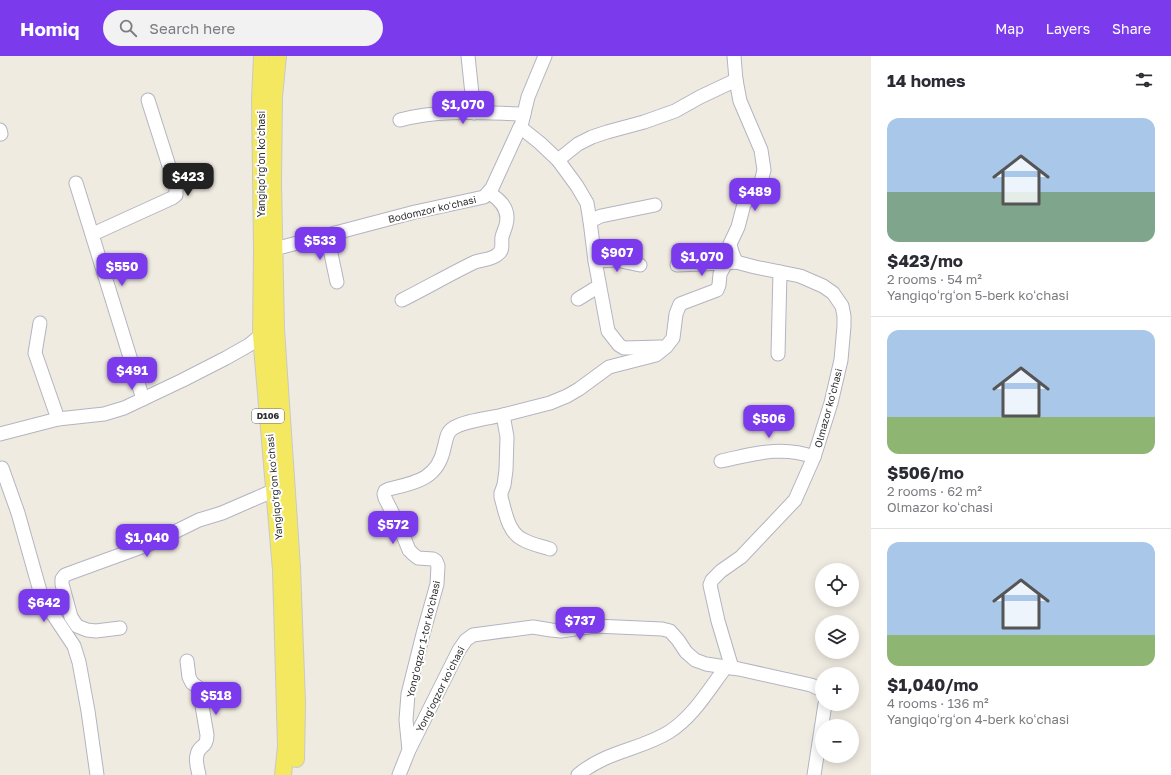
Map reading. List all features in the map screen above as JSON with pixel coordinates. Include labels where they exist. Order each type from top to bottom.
[{"type":"main road","name":"Yangiqoʻrgʻon koʻchasi","points":[[262,56],[260,99],[262,249],[261,335],[281,570],[286,746],[284,775]]},
{"type":"main road","name":"Yangiqoʻrgʻon koʻchasi","points":[[278,56],[274,97],[274,246],[276,329],[292,566],[296,656],[297,743],[294,775]]},
{"type":"street","points":[[468,56],[474,113]]},
{"type":"street","name":"Bodomzor koʻchasi","points":[[274,246],[282,247],[416,212],[484,197],[489,193],[495,184],[520,127],[528,98],[545,56]]},
{"type":"street","points":[[550,549],[522,539],[514,533],[510,526],[501,497],[506,470],[506,437],[503,415],[550,403],[580,389],[609,367],[656,354],[666,347],[673,338],[676,314],[680,304],[717,290],[720,274],[731,262],[732,252],[730,244],[738,227],[744,204],[761,182],[764,170],[761,150],[740,101],[734,56]]},
{"type":"street","points":[[558,160],[578,144],[592,137],[644,122],[675,111],[736,80]]},
{"type":"street","points":[[92,234],[176,195],[176,188],[148,100]]},
{"type":"street","points":[[400,120],[429,114],[454,112],[524,114]]},
{"type":"street","points":[[520,127],[558,160],[577,186],[587,203],[599,286],[608,331],[619,345],[624,348],[666,347]]},
{"type":"street","points":[[76,183],[143,399]]},
{"type":"street","points":[[402,300],[478,261],[493,258],[500,252],[507,216],[503,204],[498,198],[489,193]]},
{"type":"street","points":[[590,221],[600,216],[655,205]]},
{"type":"street","points":[[327,235],[337,282]]},
{"type":"street","points":[[595,261],[616,260],[640,265]]},
{"type":"street","name":"Olmazor koʻchasi","points":[[677,265],[731,262],[800,276],[823,286],[833,293],[842,306],[844,316],[841,360],[832,403],[814,457],[795,500],[741,557],[721,571],[712,580],[710,585],[729,667]]},
{"type":"street","points":[[778,354],[780,272]]},
{"type":"street","points":[[578,300],[599,286]]},
{"type":"street","points":[[40,323],[35,353],[58,419]]},
{"type":"street","points":[[0,434],[58,419],[104,414],[124,408],[226,358],[249,345],[261,335]]},
{"type":"street","name":"Yongʻoqzor 1-tor koʻchasi","points":[[409,750],[406,720],[408,694],[437,584],[438,566],[436,561],[433,559],[418,558],[409,550],[384,494],[385,491],[389,489],[415,483],[433,472],[442,458],[447,436],[451,429],[469,422],[503,415]]},
{"type":"street","points":[[721,461],[783,450],[814,457]]},
{"type":"street","points":[[2,468],[18,513],[40,591],[46,604],[74,646],[79,662],[97,775]]},
{"type":"street","points":[[120,628],[96,631],[87,630],[77,626],[71,617],[62,584],[62,579],[65,575],[150,544],[188,525],[222,513],[275,490]]},
{"type":"street","name":"Yongʻoqzor koʻchasi","points":[[399,775],[409,750],[459,650],[466,640],[473,635],[533,627],[561,631],[595,626],[662,629],[670,631],[686,652],[695,660],[706,664],[739,668],[815,686]]},
{"type":"street","points":[[187,660],[189,677],[192,683],[199,688],[207,735],[205,745],[197,754],[196,760],[199,775]]},
{"type":"street","points":[[578,775],[596,762],[613,754],[640,746],[669,732],[694,710],[729,667]]},
{"type":"street","points":[[814,775],[824,711]]}]
